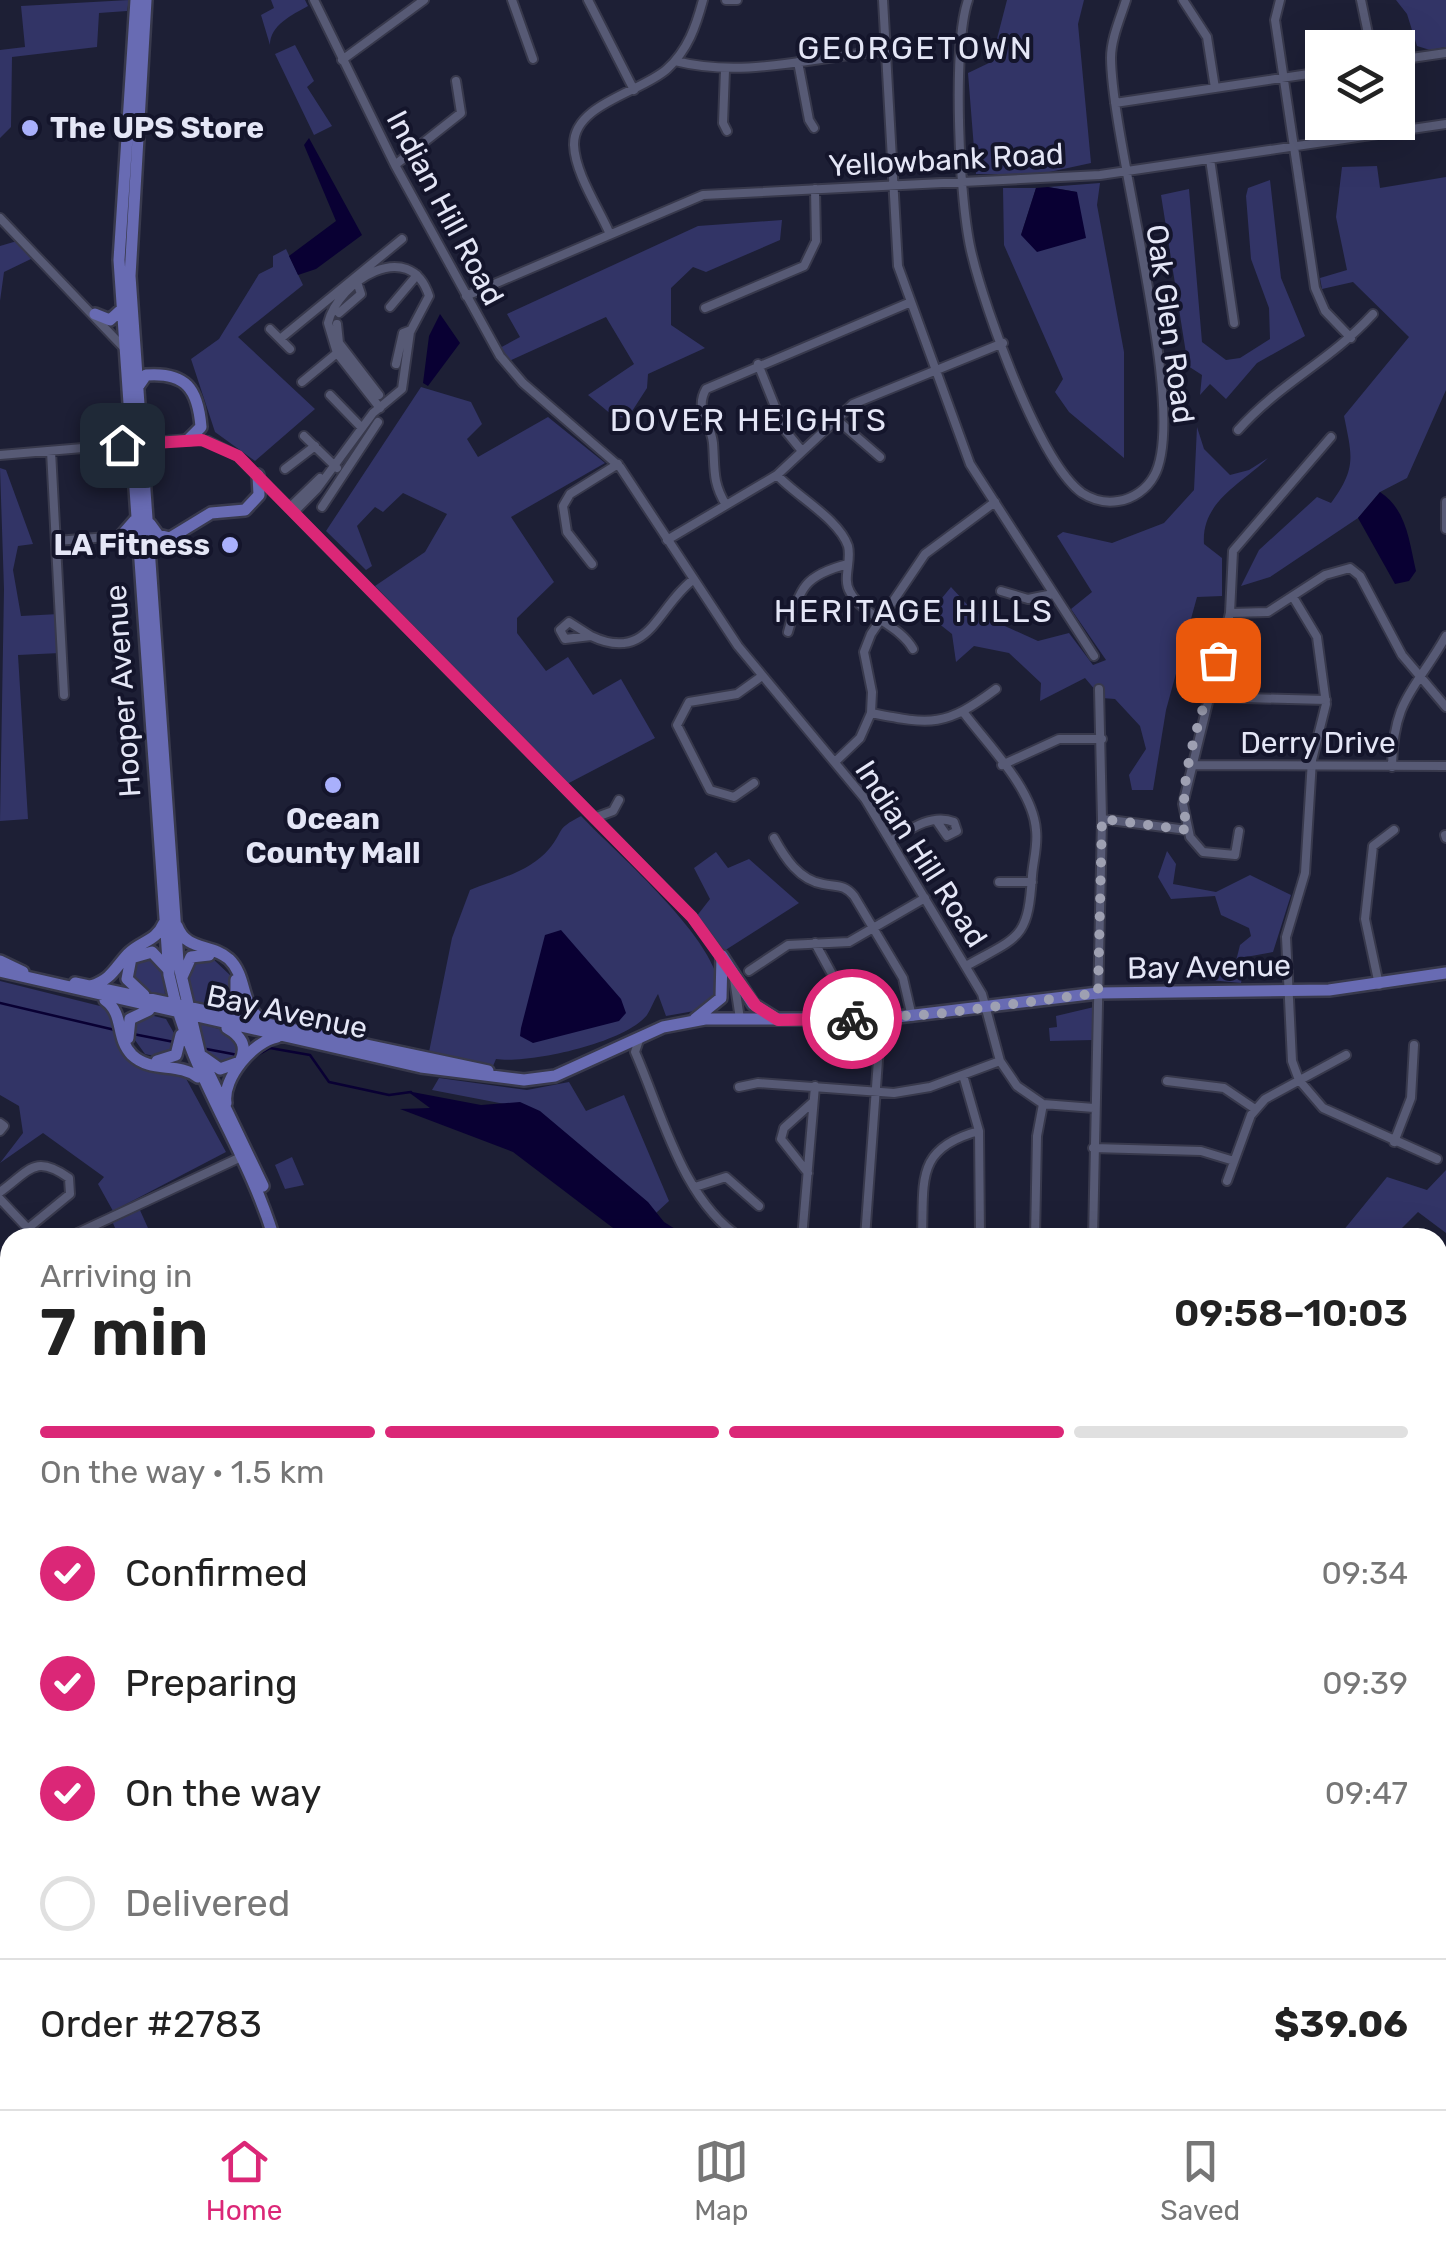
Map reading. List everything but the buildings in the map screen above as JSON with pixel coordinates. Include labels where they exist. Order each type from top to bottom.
[{"type":"main road","name":"Hooper Avenue","points":[[136,0],[119,232],[125,348],[166,764],[173,899],[169,920]]},
{"type":"main road","name":"Hooper Avenue","points":[[136,443],[138,388],[131,226],[146,0]]},
{"type":"main road","points":[[95,314],[110,320],[122,309]]},
{"type":"main road","points":[[138,388],[146,376],[167,374],[188,383],[199,403],[196,440]]},
{"type":"main road","points":[[138,550],[121,536],[141,518],[158,534],[177,536],[212,513],[251,507],[259,495],[258,475]]},
{"type":"main road","name":"Hooper Avenue","points":[[141,518],[138,550],[158,839],[182,1013]]},
{"type":"main road","points":[[139,566],[147,595],[158,739],[164,746]]},
{"type":"main road","points":[[154,779],[166,764]]},
{"type":"main road","points":[[158,839],[165,850],[168,892],[173,899]]},
{"type":"main road","points":[[90,986],[112,978],[125,956],[152,941],[169,920],[184,940],[230,961],[241,978],[248,1007],[266,1022]]},
{"type":"main road","points":[[148,997],[127,979],[131,958],[152,952],[175,978],[188,961],[206,954],[227,965],[236,981],[236,997],[226,1006],[209,1010]]},
{"type":"main road","points":[[722,956],[754,1004],[778,1020]]},
{"type":"main road","points":[[692,1021],[720,998],[722,956]]},
{"type":"main road","name":"Bay Avenue","points":[[0,961],[37,976],[148,997],[182,1013],[209,1010],[352,1042],[368,1051],[508,1080],[542,1079],[645,1034],[692,1021],[880,1019],[1098,993],[1287,991],[1379,985],[1446,973]]},
{"type":"main road","name":"Bay Avenue","points":[[0,970],[102,997],[282,1036],[501,1073],[564,1070]]},
{"type":"main road","points":[[102,997],[117,1010],[138,1060],[154,1066],[182,1067],[200,1078]]},
{"type":"main road","points":[[124,1032],[135,1014],[156,1008]]},
{"type":"main road","points":[[182,1013],[200,1078],[273,1228]]},
{"type":"main road","points":[[219,1023],[256,1026],[342,1044],[352,1042]]},
{"type":"main road","points":[[219,1023],[241,1038],[245,1057],[226,1087],[230,1116]]},
{"type":"main road","points":[[124,1032],[137,1052],[151,1060],[171,1059],[190,1046]]},
{"type":"main road","points":[[190,1046],[220,1069],[231,1068],[259,1042],[282,1036]]},
{"type":"main road","points":[[190,1046],[230,1116],[274,1228]]},
{"type":"street","name":"Indian Hill Road","points":[[314,0],[395,166],[508,367],[618,464],[762,676],[835,762],[891,841],[989,1007],[1000,1061]]},
{"type":"street","points":[[342,60],[424,0]]},
{"type":"street","points":[[512,0],[533,59]]},
{"type":"street","points":[[588,0],[634,90]]},
{"type":"street","points":[[609,232],[577,159],[575,135],[591,114],[675,61],[690,40],[704,0]]},
{"type":"street","points":[[726,0],[737,0]]},
{"type":"street","points":[[883,0],[896,255],[911,302],[967,458],[1094,656]]},
{"type":"street","name":"Oak Glen Road","points":[[968,0],[958,52],[972,256],[1028,410],[1075,486],[1092,498],[1112,502],[1130,498],[1148,485],[1162,455],[1164,405],[1114,103],[1111,56],[1126,0]]},
{"type":"street","points":[[1182,0],[1207,37],[1215,88]]},
{"type":"street","points":[[1280,0],[1275,20],[1315,288],[1326,311],[1351,338]]},
{"type":"street","points":[[1361,0],[1368,30]]},
{"type":"street","points":[[675,61],[725,70],[887,50]]},
{"type":"street","points":[[1415,58],[1446,54]]},
{"type":"street","points":[[798,62],[808,120],[814,128]]},
{"type":"street","points":[[725,70],[723,123],[727,131]]},
{"type":"street","points":[[1114,103],[1305,75]]},
{"type":"street","points":[[395,166],[461,112],[456,81]]},
{"type":"street","name":"Yellowbank Road","points":[[466,296],[703,195],[1125,171],[1446,124]]},
{"type":"street","points":[[1210,159],[1234,323]]},
{"type":"street","points":[[705,308],[804,266],[816,241],[814,188]]},
{"type":"street","points":[[0,218],[125,348]]},
{"type":"street","points":[[280,339],[402,239]]},
{"type":"street","points":[[292,510],[380,408],[402,389],[410,330],[428,300],[417,275],[404,265],[387,265],[358,285],[336,312],[328,331],[337,354],[379,395]]},
{"type":"street","points":[[390,307],[417,275]]},
{"type":"street","points":[[726,505],[712,475],[713,440],[703,415],[702,393],[713,383],[911,302]]},
{"type":"street","points":[[324,304],[336,312]]},
{"type":"street","points":[[1238,430],[1270,394],[1332,356],[1373,314]]},
{"type":"street","points":[[337,324],[339,343],[380,408]]},
{"type":"street","points":[[270,329],[290,350]]},
{"type":"street","points":[[396,364],[403,333],[410,330]]},
{"type":"street","points":[[667,540],[776,475],[853,404],[1002,343]]},
{"type":"street","points":[[302,382],[337,354]]},
{"type":"street","points":[[758,364],[784,428],[802,451]]},
{"type":"street","points":[[330,394],[362,428]]},
{"type":"street","points":[[836,419],[880,457]]},
{"type":"street","points":[[322,508],[378,422]]},
{"type":"street","points":[[304,436],[344,474]]},
{"type":"street","points":[[1239,831],[1238,852],[1226,856],[1198,848],[1188,830],[1183,804],[1230,613],[1230,573],[1237,544],[1331,437]]},
{"type":"street","points":[[0,455],[196,440],[230,451],[692,917],[722,956],[738,992],[737,1019]]},
{"type":"street","points":[[285,469],[315,446]]},
{"type":"street","points":[[52,468],[63,450]]},
{"type":"street","points":[[51,451],[64,695]]},
{"type":"street","points":[[38,452],[52,468]]},
{"type":"street","points":[[592,564],[566,532],[562,516],[565,501],[618,464]]},
{"type":"street","points":[[292,510],[298,499],[334,465]]},
{"type":"street","points":[[776,475],[836,529],[848,546],[850,592],[913,649]]},
{"type":"street","points":[[278,496],[298,499]]},
{"type":"street","points":[[552,497],[565,501]]},
{"type":"street","points":[[835,762],[860,738],[871,713],[872,692],[864,652],[881,619],[925,554],[994,502]]},
{"type":"street","points":[[1446,502],[1446,529]]},
{"type":"street","points":[[56,540],[121,536]]},
{"type":"street","points":[[788,632],[802,586],[829,568],[848,564]]},
{"type":"street","points":[[1230,613],[1259,614],[1338,569],[1354,570],[1394,643],[1446,707]]},
{"type":"street","points":[[591,636],[613,645],[634,640],[657,625],[678,590],[694,579]]},
{"type":"street","points":[[1001,591],[1028,599],[1052,594]]},
{"type":"street","points":[[1293,597],[1317,638],[1326,700],[1312,766],[1305,873],[1288,920],[1289,1042],[1300,1080],[1323,1108],[1437,1159]]},
{"type":"street","points":[[1392,766],[1396,714],[1446,636]]},
{"type":"street","points":[[754,783],[734,797],[710,790],[677,725],[689,702],[737,694],[762,676]]},
{"type":"street","points":[[871,713],[931,724],[964,713],[996,689]]},
{"type":"street","points":[[1092,1228],[1102,819],[1099,689]]},
{"type":"street","points":[[1207,698],[1326,700]]},
{"type":"street","points":[[964,713],[1034,818],[1030,913],[1022,931],[966,966]]},
{"type":"street","points":[[1002,765],[1059,739],[1102,740]]},
{"type":"street","name":"Derry Drive","points":[[1190,765],[1446,766]]},
{"type":"street","points":[[594,818],[612,811],[619,800]]},
{"type":"street","points":[[1102,819],[1188,830]]},
{"type":"street","points":[[891,841],[936,820]]},
{"type":"street","points":[[1379,985],[1364,919],[1373,846],[1394,830]]},
{"type":"street","points":[[774,838],[786,861],[805,876],[848,889],[908,988],[912,1016]]},
{"type":"street","points":[[999,882],[1032,882]]},
{"type":"street","points":[[749,971],[788,945],[849,942],[925,898]]},
{"type":"street","points":[[815,943],[844,996],[844,1019]]},
{"type":"street","points":[[866,1228],[880,1019]]},
{"type":"street","points":[[634,1052],[645,1034]]},
{"type":"street","points":[[1394,1142],[1413,1088],[1414,1046]]},
{"type":"street","points":[[614,1048],[634,1052]]},
{"type":"street","points":[[634,1052],[695,1187],[718,1220],[729,1228]]},
{"type":"street","points":[[1227,1181],[1254,1110],[1346,1056]]},
{"type":"street","points":[[738,1087],[815,1086],[910,1092],[1000,1061],[1017,1086],[1043,1104],[1094,1108]]},
{"type":"street","points":[[962,1075],[980,1130],[980,1228]]},
{"type":"street","points":[[1167,1081],[1224,1088],[1254,1110]]},
{"type":"street","points":[[803,1228],[815,1086]]},
{"type":"street","points":[[808,1173],[787,1152],[781,1132],[814,1102]]},
{"type":"street","points":[[1034,1228],[1037,1136],[1043,1104]]},
{"type":"street","points":[[0,1123],[4,1126],[0,1131]]},
{"type":"street","points":[[922,1228],[924,1180],[930,1159],[945,1142],[980,1130]]},
{"type":"street","points":[[1093,1148],[1202,1151],[1234,1161]]},
{"type":"street","points":[[89,1228],[240,1157]]},
{"type":"street","points":[[26,1228],[0,1196],[40,1164],[49,1164],[69,1178],[70,1194],[38,1228]]},
{"type":"street","points":[[695,1187],[726,1177],[758,1206]]},
{"type":"shaded area","points":[[129,0],[127,11],[99,13],[97,47],[12,57],[11,127],[0,138],[0,50],[25,47],[21,6]]},
{"type":"shaded area","points":[[271,0],[305,0],[308,6],[278,26],[270,45],[261,15],[274,8]]},
{"type":"shaded area","points":[[1007,0],[1084,0],[1078,24],[1091,163],[1040,174],[976,174],[968,73],[991,62]]},
{"type":"shaded area","points":[[1396,0],[1446,0],[1446,47],[1430,50],[1417,46],[1407,14]]},
{"type":"shaded area","points":[[295,45],[314,81],[307,87],[332,126],[314,135],[275,54]]},
{"type":"shaded area","points":[[309,138],[362,235],[316,269],[298,275],[289,256],[336,221],[304,145]]},
{"type":"shaded area","points":[[1377,166],[1380,188],[1446,177],[1446,390],[1407,478],[1380,492],[1358,518],[1270,577],[1241,586],[1259,550],[1317,497],[1331,503],[1349,471],[1344,416],[1409,337],[1353,282],[1322,289],[1320,278],[1347,270],[1336,217],[1342,167]]},
{"type":"shaded area","points":[[1270,180],[1281,278],[1305,336],[1257,363],[1226,399],[1210,384],[1200,395],[1202,375],[1188,366],[1161,195],[1189,189],[1202,342],[1226,360],[1240,358],[1270,339],[1269,308],[1251,259],[1246,196],[1248,188]]},
{"type":"shaded area","points":[[1100,183],[1097,205],[1124,352],[1124,458],[1069,412],[1055,392],[1063,379],[1004,245],[1003,188],[1036,188],[1021,235],[1077,192],[1048,187]]},
{"type":"shaded area","points":[[1036,188],[1077,192],[1086,238],[1037,252],[1021,235]]},
{"type":"shaded area","points":[[782,220],[780,240],[706,272],[693,267],[671,288],[671,325],[705,348],[648,374],[647,388],[627,419],[612,415],[588,395],[634,364],[606,317],[507,362],[498,349],[520,337],[507,314],[698,226]]},
{"type":"shaded area","points":[[17,241],[33,258],[4,272],[0,301],[0,246]]},
{"type":"shaded area","points":[[286,249],[303,285],[238,337],[315,409],[255,461],[215,432],[191,359],[219,339],[259,274],[273,267],[273,256]]},
{"type":"shaded area","points":[[440,314],[460,343],[428,386],[423,383],[429,336]]},
{"type":"shaded area","points":[[421,387],[471,402],[482,424],[467,439],[478,457],[548,417],[605,463],[511,517],[554,582],[517,618],[517,633],[546,671],[568,657],[593,695],[621,679],[655,738],[567,784],[375,586],[425,552],[447,514],[403,493],[383,512],[375,507],[357,526],[372,566],[366,570],[326,531]]},
{"type":"shaded area","points":[[1197,427],[1204,449],[1230,475],[1249,470],[1268,458],[1224,495],[1209,517],[1204,544],[1222,558],[1222,596],[1197,597],[1166,710],[1153,790],[1132,790],[1129,775],[1146,749],[1140,726],[1115,699],[1102,698],[1085,678],[1040,701],[1041,683],[1009,653],[974,646],[956,662],[952,634],[928,615],[951,587],[974,612],[1038,641],[1069,633],[1093,665],[1106,660],[1071,609],[1092,592],[1057,536],[1063,532],[1112,543],[1164,523],[1194,490]]},
{"type":"shaded area","points":[[0,468],[6,470],[33,544],[18,546],[13,570],[21,616],[59,614],[60,653],[18,655],[28,819],[0,821],[4,589]]},
{"type":"shaded area","points":[[1380,492],[1396,508],[1405,527],[1416,571],[1409,581],[1395,584],[1358,518]]},
{"type":"shaded area","points":[[581,816],[686,924],[716,972],[720,993],[700,1010],[666,1016],[658,994],[647,1015],[636,1025],[598,1043],[552,1055],[496,1059],[493,1066],[429,1052],[452,938],[470,890],[532,864],[549,849],[563,828]]},
{"type":"shaded area","points":[[1167,851],[1176,864],[1173,884],[1216,892],[1250,875],[1291,895],[1273,952],[1246,957],[1241,983],[1200,979],[1200,965],[1234,969],[1240,945],[1251,936],[1249,928],[1221,915],[1215,896],[1171,899],[1158,877]]},
{"type":"shaded area","points":[[716,852],[728,868],[749,859],[799,903],[724,951],[696,917],[710,899],[694,868]]},
{"type":"shaded area","points":[[561,930],[621,999],[626,1013],[619,1021],[533,1043],[520,1036],[521,1028],[545,935]]},
{"type":"shaded area","points":[[148,953],[164,968],[165,996],[137,988],[128,967]]},
{"type":"shaded area","points":[[212,958],[232,977],[234,994],[215,1007],[193,1001],[185,981],[189,962]]},
{"type":"shaded area","points":[[0,981],[112,1009],[132,1062],[149,1071],[183,1073],[226,1152],[113,1211],[98,1184],[104,1177],[43,1133],[0,1163],[23,1133],[19,1106],[0,1095]]},
{"type":"shaded area","points":[[1094,1007],[1093,1040],[1050,1041],[1049,1028],[1057,1027],[1056,1016]]},
{"type":"shaded area","points":[[146,1014],[166,1019],[175,1035],[173,1053],[159,1057],[145,1054],[132,1036],[136,1017]]},
{"type":"shaded area","points":[[199,1023],[235,1034],[240,1054],[224,1067],[207,1056]]},
{"type":"shaded area","points":[[439,1078],[527,1090],[569,1082],[586,1111],[624,1095],[669,1201],[656,1213],[531,1109],[432,1090]]},
{"type":"shaded area","points":[[407,1091],[481,1105],[520,1102],[540,1111],[674,1228],[613,1228],[513,1152],[400,1109],[430,1108]]},
{"type":"shaded area","points":[[292,1157],[304,1185],[285,1189],[275,1165]]},
{"type":"shaded area","points":[[1446,1170],[1446,1228],[1439,1228],[1418,1212],[1402,1228],[1345,1228],[1387,1177],[1427,1190]]},
{"type":"shaded area","points":[[139,1208],[148,1228],[115,1228],[112,1221]]},
{"type":"waterway","points":[[0,1003],[115,1030]]},
{"type":"waterway","points":[[133,1034],[174,1042]]},
{"type":"waterway","points":[[201,1048],[238,1055]]},
{"type":"waterway","points":[[250,1059],[270,1048],[310,1055],[329,1082],[389,1095],[411,1092]]},
{"type":"way so far","points":[[852,1019],[937,1014],[1098,993],[1102,819],[1188,830],[1183,804],[1218,660]]},
{"type":"place","name":"The UPS Store","points":[[30,128]]},
{"type":"place","name":"LA Fitness","points":[[230,545]]},
{"type":"place","name":"Ocean County Mall","points":[[333,785]]},
{"type":"district","name":"GEORGETOWN","points":[[916,48]]},
{"type":"district","name":"DOVER HEIGHTS","points":[[749,420]]},
{"type":"district","name":"HERITAGE HILLS","points":[[914,611]]},
{"type":"route","points":[[122,445],[202,440],[238,456],[692,917],[731,966],[756,1006],[778,1020],[852,1019]]}]
